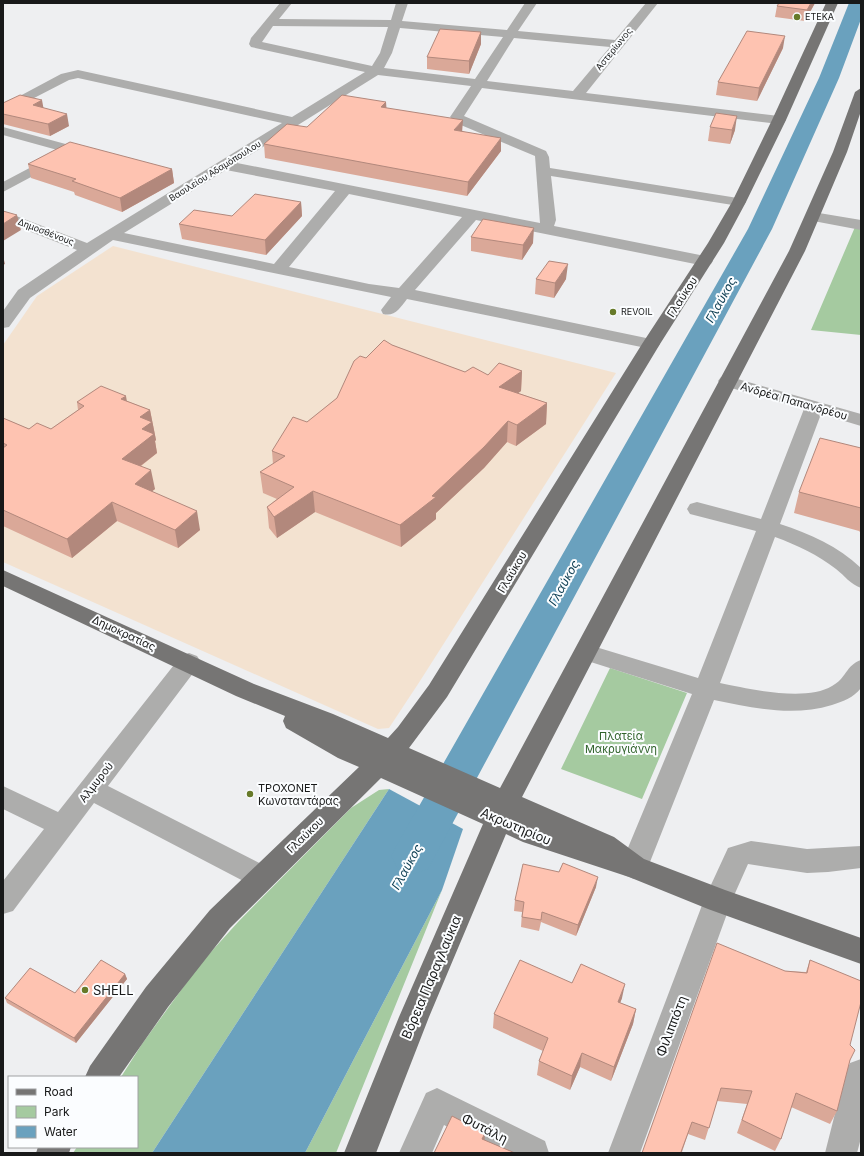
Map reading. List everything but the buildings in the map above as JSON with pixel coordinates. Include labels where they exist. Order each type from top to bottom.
[{"type":"main road","name":"Γλαύκου","points":[[102,1076],[131,1032],[180,966],[220,919],[261,877],[395,763],[416,722],[454,665],[651,344],[706,261],[739,202],[779,120],[832,3]]},
{"type":"main road","points":[[493,807],[586,652],[727,381],[786,274],[813,217],[840,152],[861,92]]},
{"type":"main road","name":"Δημοκρατίας","points":[[3,577],[189,662],[245,690],[316,734],[395,763]]},
{"type":"main road","name":"Ακρωτηρίου","points":[[395,763],[493,807],[532,834],[563,846],[634,867],[718,900],[861,951]]},
{"type":"main road","name":"Βόρεια Παραγλαύκια","points":[[360,1153],[414,1017],[493,807]]},
{"type":"street","points":[[286,3],[256,38],[255,44],[376,71],[779,120]]},
{"type":"street","name":"Βασιλείου Αδαμόπουλου","points":[[3,323],[24,294],[89,249],[376,71],[386,54],[402,3]]},
{"type":"street","points":[[531,3],[510,34],[480,84],[458,114],[458,118],[540,153],[544,171],[548,220],[546,230]]},
{"type":"street","name":"Αστερίωνος","points":[[576,96],[652,3]]},
{"type":"street","points":[[270,22],[396,24],[618,44]]},
{"type":"street","points":[[3,110],[65,77],[78,74],[295,122]]},
{"type":"street","points":[[3,131],[106,160]]},
{"type":"street","points":[[3,188],[70,150]]},
{"type":"street","points":[[225,165],[706,261]]},
{"type":"street","points":[[544,171],[739,202]]},
{"type":"street","points":[[173,178],[195,184]]},
{"type":"street","points":[[278,270],[345,189]]},
{"type":"street","points":[[389,310],[472,215]]},
{"type":"street","name":"Δημοσθένους","points":[[3,216],[89,249]]},
{"type":"street","points":[[813,217],[861,225]]},
{"type":"street","points":[[110,235],[369,289],[403,293],[651,344]]},
{"type":"street","points":[[5,292],[24,294]]},
{"type":"street","name":"Ανδρέα Παπανδρέου","points":[[727,381],[814,408],[861,420]]},
{"type":"street","points":[[634,867],[706,688],[767,528],[810,438],[814,408]]},
{"type":"street","points":[[697,509],[794,536],[820,548],[842,562],[861,580]]},
{"type":"street","points":[[586,652],[706,688],[766,701],[803,703],[831,698],[857,684]]},
{"type":"street","name":"Αλμυρού","points":[[3,902],[189,662]]},
{"type":"street","points":[[90,789],[261,877]]},
{"type":"street","points":[[3,797],[62,826]]},
{"type":"street","name":"Φιλιππότη","points":[[624,1153],[718,900],[735,859],[741,853],[750,852],[805,862],[841,861],[861,857]]},
{"type":"street","points":[[841,1153],[861,1074]]},
{"type":"street","name":"Φυτάλη","points":[[415,1153],[437,1104],[533,1153]]},
{"type":"shaded area","points":[[113,246],[616,373],[389,728],[378,729],[3,562],[3,345],[37,296]]},
{"type":"green space","points":[[855,227],[861,228],[861,335],[811,330]]},
{"type":"green space","name":"Πλατεία Μακρυγιάννη","points":[[610,668],[687,693],[642,799],[561,769]]},
{"type":"green space","points":[[389,789],[152,1153],[73,1153],[76,1148],[138,1148],[138,1076],[122,1076],[142,1044],[200,964],[239,921],[351,808],[379,790]]},
{"type":"green space","points":[[442,890],[336,1153],[305,1153]]},
{"type":"water","points":[[389,789],[463,829],[442,890],[305,1153],[152,1153]]},
{"type":"waterway","name":"Γλαύκος","points":[[413,856],[760,229],[829,78],[858,3]]},
{"type":"place","name":"ΕΤΕΚΑ","points":[[797,17]]},
{"type":"place","name":"REVOIL","points":[[613,312]]},
{"type":"place","name":"ΤΡΟΧΟΝΕΤ Κωνσταντάρας","points":[[250,794]]},
{"type":"place","name":"SHELL","points":[[85,990]]}]
